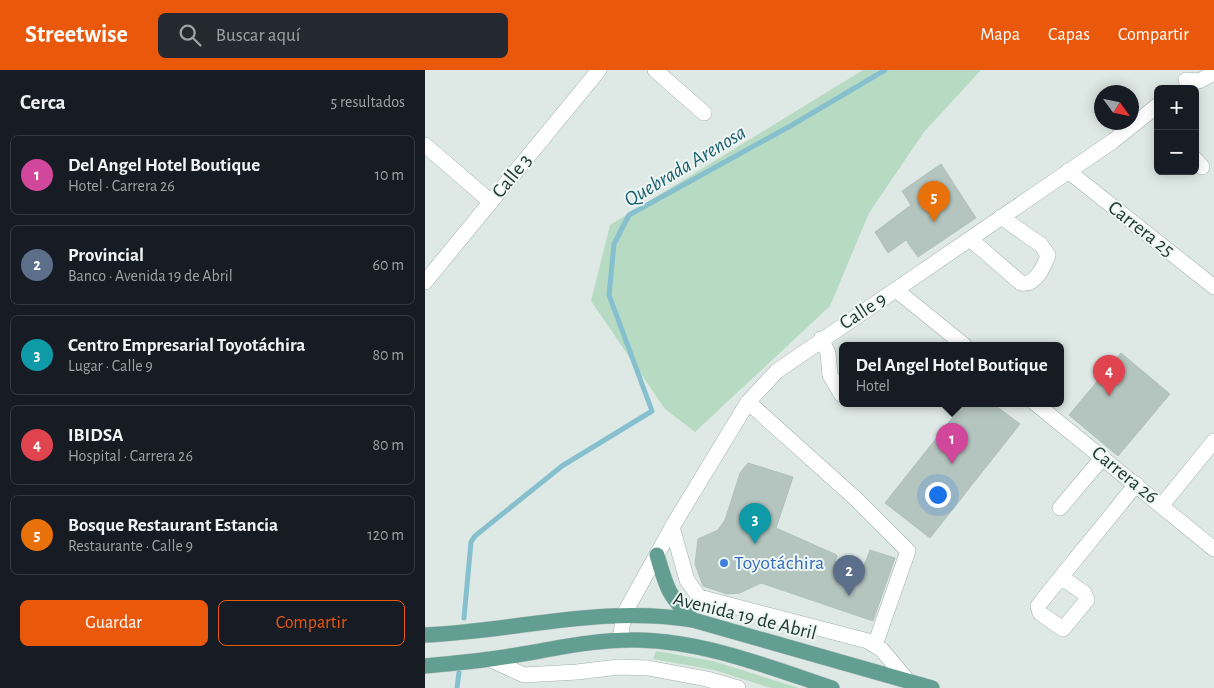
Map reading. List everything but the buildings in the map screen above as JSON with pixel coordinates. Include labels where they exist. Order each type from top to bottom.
[{"type":"main road","points":[[657,555],[666,585],[673,600],[693,620]]},
{"type":"main road","name":"Avenida 19 de Abril","points":[[425,635],[575,617],[624,614],[662,615],[693,620],[932,688]]},
{"type":"main road","name":"Avenida 19 de Abril","points":[[425,666],[489,660],[573,645],[620,640],[654,641],[699,647],[740,658],[832,688]]},
{"type":"street","name":"Calle 3","points":[[425,282],[599,70]]},
{"type":"street","points":[[655,70],[704,113]]},
{"type":"street","points":[[1186,80],[1199,81],[1214,73]]},
{"type":"street","name":"Calle 9","points":[[620,640],[624,614],[673,527],[748,402],[777,371],[821,339],[896,290],[1154,113]]},
{"type":"street","points":[[425,145],[491,202]]},
{"type":"street","name":"Carrera 25","points":[[1068,171],[1214,287]]},
{"type":"street","points":[[970,239],[1021,283],[1027,284],[1032,281],[1045,264],[1048,255],[1041,246],[1001,217]]},
{"type":"street","points":[[896,290],[960,342]]},
{"type":"street","points":[[821,339],[827,354],[830,375],[839,391]]},
{"type":"street","points":[[748,402],[856,499],[908,551],[875,645]]},
{"type":"street","name":"Carrera 26","points":[[1040,407],[1214,549]]},
{"type":"street","points":[[1162,505],[1214,441]]},
{"type":"street","points":[[1060,508],[1103,457]]},
{"type":"street","points":[[1061,577],[1136,484]]},
{"type":"street","points":[[673,527],[687,580],[699,597],[868,641],[882,650],[909,681]]},
{"type":"street","points":[[489,660],[524,675],[619,667],[648,668],[707,679],[738,688]]},
{"type":"green space","points":[[863,70],[981,70],[924,132],[869,213],[830,306],[695,432],[665,409],[591,301],[610,225]]},
{"type":"green space","points":[[656,651],[713,661],[799,688],[771,688],[714,670],[653,659]]},
{"type":"waterway","name":"Quebrada Arenosa","points":[[464,618],[471,542],[475,536],[562,466],[652,411],[609,295],[614,244],[629,215],[792,125],[885,70]]},
{"type":"waterway","name":"Quebrada Arenosa","points":[[457,688],[459,672]]},
{"type":"place","name":"Bosque Restaurant Estancia","points":[[934,222]]},
{"type":"place","name":"IBIDSA","points":[[1109,396]]},
{"type":"place","name":"Del Angel Hotel Boutique","points":[[952,464]]},
{"type":"place","name":"Centro Empresarial Toyotáchira","points":[[755,544]]},
{"type":"place","name":"Toyotáchira","points":[[724,563]]},
{"type":"place","name":"Provincial","points":[[849,596]]}]
